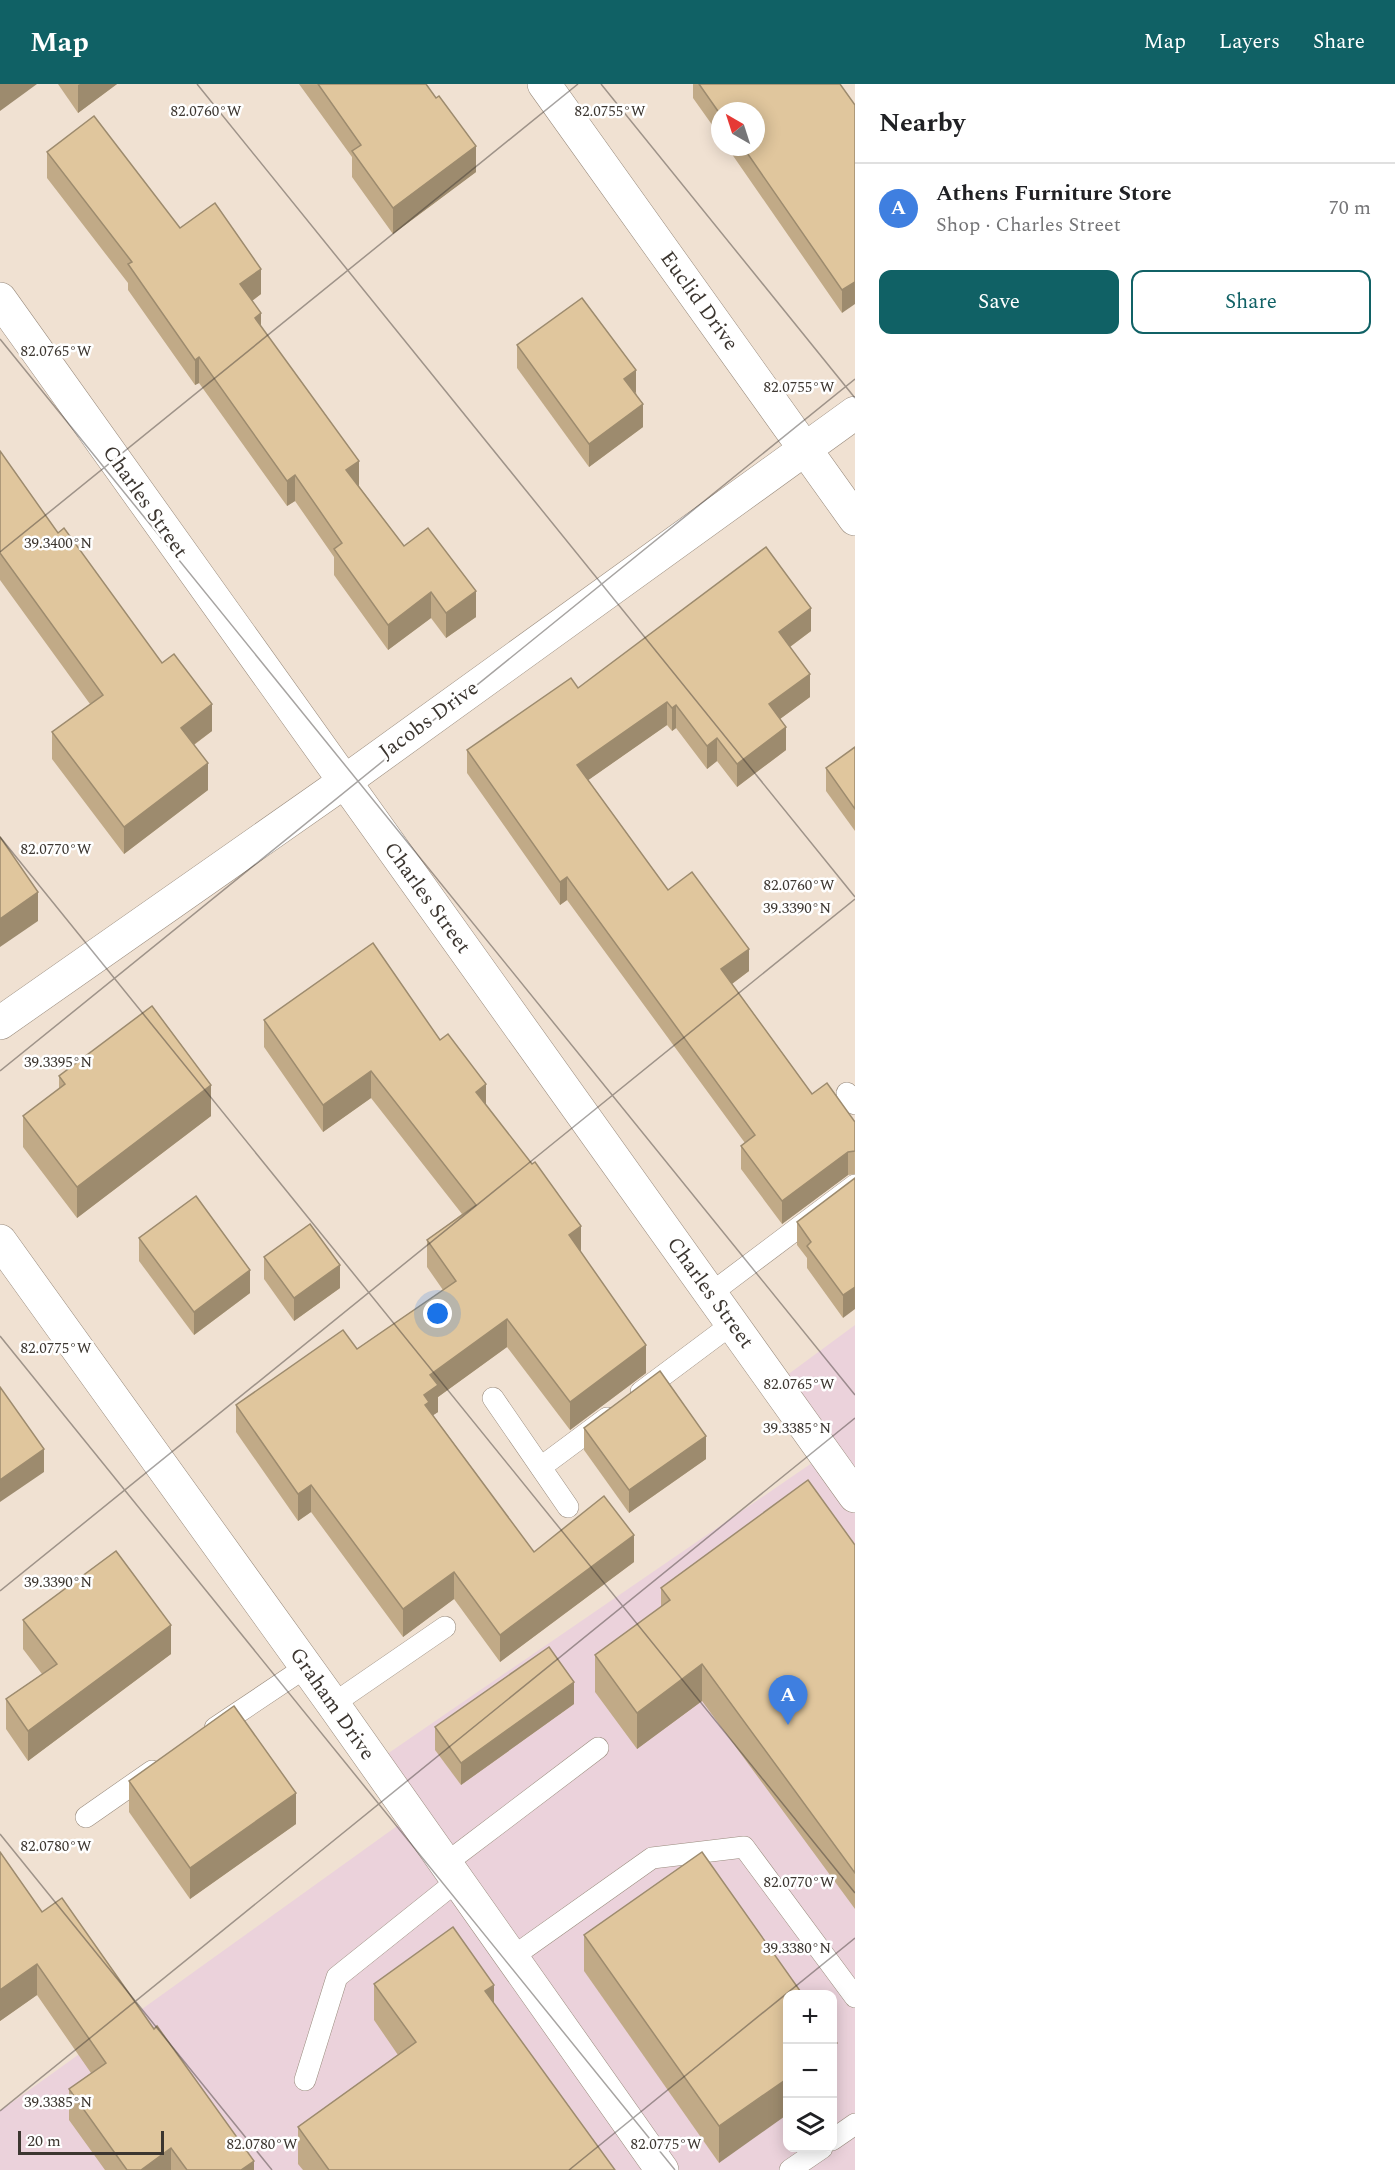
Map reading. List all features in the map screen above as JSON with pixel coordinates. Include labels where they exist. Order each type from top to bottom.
[{"type":"street","name":"Euclid Drive","points":[[544,84],[855,519]]},
{"type":"street","name":"Charles Street","points":[[0,299],[710,1294],[852,1486]]},
{"type":"street","name":"Jacobs Drive","points":[[0,1023],[344,782],[855,413]]},
{"type":"street","name":"Graham Drive","points":[[0,1241],[333,1704],[662,2170]]},
{"type":"lane","points":[[710,1294],[855,1185]]},
{"type":"lane","points":[[541,1467],[732,1324]]},
{"type":"lane","points":[[493,1398],[568,1507]]},
{"type":"lane","points":[[333,1704],[445,1627]]},
{"type":"lane","points":[[201,1738],[306,1667]]},
{"type":"lane","points":[[305,2080],[337,1977],[451,1872],[598,1748]]},
{"type":"lane","points":[[86,1817],[172,1758]]},
{"type":"lane","points":[[512,1958],[652,1857],[744,1847],[855,1997]]},
{"type":"lane","points":[[837,2137],[855,2124]]},
{"type":"lane","points":[[790,2170],[816,2152]]},
{"type":"shaded area","points":[[855,1325],[855,2170],[0,2170],[0,2111],[411,1816],[374,1763],[825,1454],[775,1384]]},
{"type":"building","points":[[318,84],[426,84],[436,98],[439,96],[476,146],[393,208],[352,151],[361,145]]},
{"type":"building","points":[[699,84],[840,84],[855,105],[855,282],[842,290],[749,156],[765,156],[765,102],[712,102]]},
{"type":"building","points":[[94,116],[180,228],[215,203],[261,269],[240,284],[261,313],[255,318],[359,461],[346,470],[404,546],[428,528],[476,591],[446,613],[431,592],[388,625],[334,549],[342,543],[295,475],[287,481],[199,357],[195,360],[128,264],[132,262],[47,152]]},
{"type":"building","points":[[582,298],[636,370],[624,379],[643,404],[589,444],[517,345]]},
{"type":"building","points":[[0,451],[58,533],[64,528],[162,663],[174,654],[212,704],[181,728],[208,763],[124,827],[52,732],[103,695],[0,553]]},
{"type":"building","points":[[766,547],[811,608],[779,632],[810,674],[769,704],[786,727],[737,764],[717,738],[707,746],[676,705],[672,708],[667,702],[577,765],[668,890],[692,872],[749,949],[721,969],[812,1094],[827,1083],[855,1122],[855,1151],[848,1152],[782,1201],[741,1146],[755,1135],[567,877],[560,882],[467,750],[571,678],[578,688]]},
{"type":"building","points":[[855,747],[855,809],[826,768]]},
{"type":"building","points":[[0,837],[38,892],[0,919]]},
{"type":"building","points":[[373,943],[440,1040],[448,1034],[486,1084],[476,1092],[532,1164],[535,1162],[581,1226],[569,1235],[646,1345],[570,1402],[507,1319],[430,1375],[438,1385],[424,1395],[429,1402],[425,1405],[534,1552],[604,1496],[634,1535],[500,1635],[454,1572],[403,1609],[311,1485],[298,1494],[236,1405],[343,1330],[357,1349],[456,1281],[427,1240],[476,1205],[371,1071],[323,1105],[264,1020]]},
{"type":"building","points":[[152,1006],[211,1085],[77,1187],[23,1116],[65,1084],[59,1076]]},
{"type":"building","points":[[855,1178],[855,1287],[843,1295],[807,1246],[811,1242],[797,1222]]},
{"type":"building","points":[[196,1196],[250,1270],[194,1312],[139,1238]]},
{"type":"building","points":[[310,1224],[340,1265],[294,1298],[264,1257]]},
{"type":"building","points":[[660,1371],[706,1436],[629,1490],[584,1428]]},
{"type":"building","points":[[0,1387],[44,1449],[0,1480]]},
{"type":"building","points":[[808,1480],[855,1545],[855,1873],[702,1664],[637,1713],[595,1655],[670,1600],[661,1588]]},
{"type":"building","points":[[116,1551],[171,1625],[28,1731],[6,1699],[57,1664],[23,1620]]},
{"type":"building","points":[[549,1647],[574,1682],[461,1763],[435,1727]]},
{"type":"building","points":[[234,1706],[296,1793],[190,1868],[129,1781]]},
{"type":"building","points":[[0,1852],[42,1912],[62,1898],[154,2029],[157,2026],[254,2161],[241,2170],[187,2170],[171,2148],[141,2170],[127,2170],[69,2089],[106,2063],[37,1964],[0,1990]]},
{"type":"building","points":[[702,1852],[799,1990],[783,1990],[783,2081],[719,2126],[584,1935]]},
{"type":"building","points":[[453,1927],[494,1985],[485,1991],[615,2170],[329,2170],[298,2127],[416,2042],[374,1984]]},
{"type":"place","name":"Athens Furniture Store","points":[[788,1725]]}]
